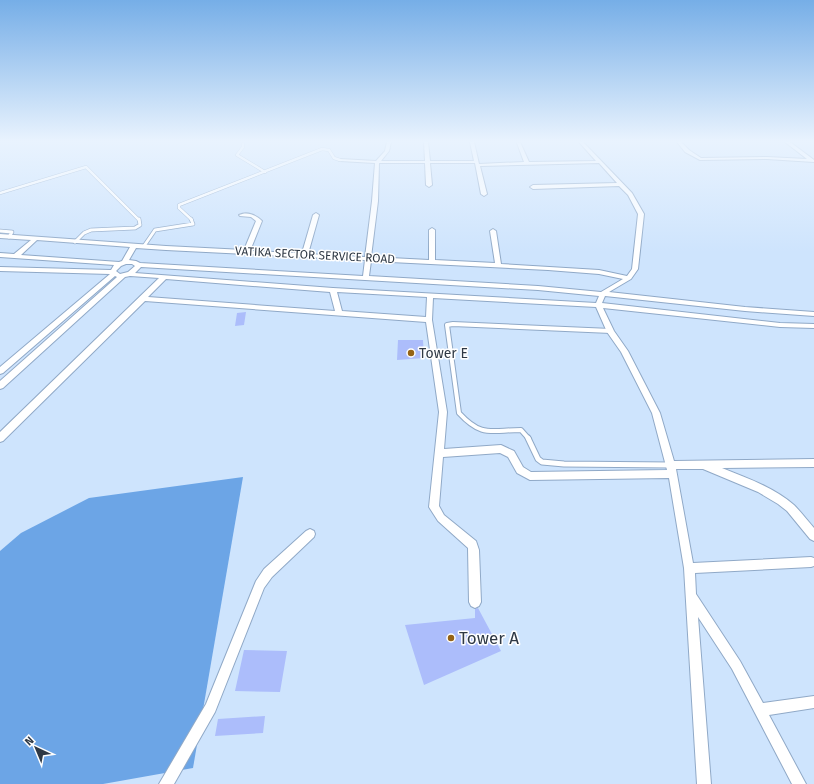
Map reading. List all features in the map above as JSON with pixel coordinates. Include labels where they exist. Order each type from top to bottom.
[{"type":"street","points":[[366,277],[376,179]]},
{"type":"street","points":[[428,179],[429,185]]},
{"type":"street","points":[[480,179],[484,194]]},
{"type":"street","points":[[615,179],[630,194],[641,214],[636,269],[629,278],[603,293],[598,305],[611,332],[624,352],[656,413],[672,470],[689,568],[704,784]]},
{"type":"street","points":[[533,187],[620,184]]},
{"type":"street","points":[[242,215],[253,216],[259,221],[246,252]]},
{"type":"street","points":[[305,255],[316,215]]},
{"type":"street","points":[[432,230],[432,262]]},
{"type":"street","points":[[493,232],[498,265]]},
{"type":"street","name":"VATIKA SECTOR SERVICE ROAD","points":[[0,236],[134,246],[498,265],[599,272],[629,278]]},
{"type":"street","points":[[16,256],[35,239]]},
{"type":"street","points":[[0,371],[113,273],[115,268],[122,263],[134,246]]},
{"type":"street","points":[[0,255],[122,263],[134,262],[138,265],[366,277],[603,293],[772,312],[814,314]]},
{"type":"street","points":[[130,274],[137,269],[138,265]]},
{"type":"street","points":[[0,269],[113,273],[122,276]]},
{"type":"street","points":[[0,386],[122,276],[130,274],[333,290],[598,305],[780,325],[814,326]]},
{"type":"street","points":[[0,438],[165,276]]},
{"type":"street","points":[[333,290],[339,313]]},
{"type":"street","points":[[430,296],[429,320],[443,412],[434,507],[441,518],[472,545],[474,550],[474,602]]},
{"type":"street","points":[[143,299],[429,320]]},
{"type":"street","points":[[440,453],[501,449],[511,454],[520,470],[530,476],[672,470],[702,464],[814,463]]},
{"type":"street","points":[[702,464],[765,492],[779,500],[790,508],[814,536]]},
{"type":"street","points":[[166,784],[211,708],[260,585],[268,573],[310,534]]},
{"type":"street","points":[[689,568],[811,562]]},
{"type":"street","points":[[691,595],[736,665],[799,784]]},
{"type":"street","points":[[760,710],[814,702]]},
{"type":"lane","points":[[0,193],[48,179]]},
{"type":"lane","points":[[75,242],[84,233],[91,230],[126,230],[140,225],[139,218],[98,179]]},
{"type":"lane","points":[[144,246],[150,234],[155,230],[193,224],[192,220],[179,208],[179,205],[248,179]]},
{"type":"lane","points":[[0,231],[12,232],[9,237]]},
{"type":"lane","points":[[611,332],[452,324],[447,325],[459,413],[469,424],[482,431],[491,432],[521,430],[528,437],[538,458],[542,462],[672,470]]},
{"type":"water","points":[[243,477],[193,768],[103,784],[0,784],[0,551],[21,533],[89,498]]},
{"type":"building","points":[[246,312],[244,325],[235,326],[237,313]]},
{"type":"building","name":"Tower E","points":[[398,340],[423,340],[424,358],[397,360]]},
{"type":"building","name":"Tower A","points":[[478,608],[501,651],[424,685],[405,625],[475,618],[475,609]]},
{"type":"building","points":[[244,650],[287,651],[280,692],[235,691]]},
{"type":"building","points":[[265,716],[263,733],[215,736],[218,719]]},
{"type":"place","name":"Tower E","points":[[411,353]]},
{"type":"place","name":"Tower A","points":[[451,638]]}]
